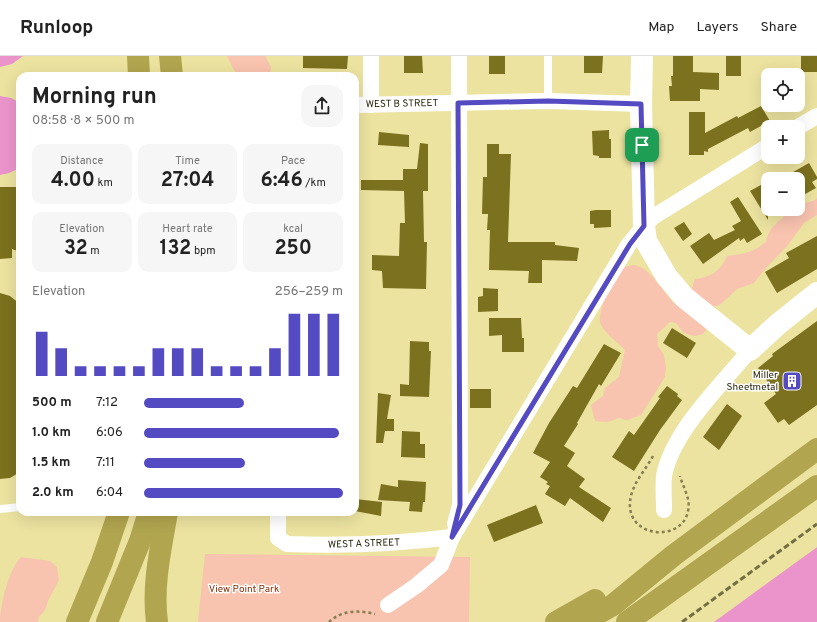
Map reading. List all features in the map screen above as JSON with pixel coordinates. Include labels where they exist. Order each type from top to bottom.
[{"type":"highway","points":[[138,56],[139,72]]},
{"type":"highway","points":[[170,56],[172,72]]},
{"type":"highway","points":[[583,622],[612,605],[674,555],[817,449]]},
{"type":"highway","points":[[627,622],[817,486]]},
{"type":"highway","points":[[77,622],[102,562],[118,516]]},
{"type":"highway","points":[[107,622],[140,541],[148,516]]},
{"type":"highway","points":[[157,622],[156,581],[166,516]]},
{"type":"highway","points":[[556,622],[674,555]]},
{"type":"main road","points":[[642,56],[641,104],[644,226],[646,242],[667,277],[684,297],[750,350],[777,325],[817,293]]},
{"type":"street","points":[[371,105],[372,56]]},
{"type":"street","points":[[452,537],[460,505],[459,56]]},
{"type":"street","name":"WEST B STREET","points":[[359,105],[548,101],[641,104]]},
{"type":"street","points":[[805,123],[817,116]]},
{"type":"street","points":[[384,610],[416,586],[440,565],[452,537],[625,251],[644,226],[653,217],[761,150]]},
{"type":"street","points":[[664,510],[664,476],[678,442],[694,416],[750,350]]},
{"type":"street","name":"WEST A STREET","points":[[278,516],[278,538],[287,544],[317,545],[418,541],[452,537]]},
{"type":"lane","points":[[548,56],[548,101]]},
{"type":"lane","points":[[0,509],[16,507]]},
{"type":"path","points":[[330,622],[339,615],[356,611],[384,610]]},
{"type":"green space","points":[[227,56],[265,56],[271,67],[270,72],[235,72]]},
{"type":"green space","points":[[817,198],[817,215],[804,223],[787,246],[754,283],[737,289],[721,304],[713,307],[691,291],[695,279],[706,277],[715,272],[725,261],[727,256],[738,255],[761,246],[766,242],[767,236],[772,227],[785,216],[805,216],[805,204]]},
{"type":"green space","points":[[634,265],[640,267],[651,275],[674,303],[704,325],[706,330],[703,334],[695,336],[685,333],[679,326],[673,322],[670,322],[657,334],[658,346],[664,355],[666,367],[665,377],[641,415],[627,420],[619,418],[607,422],[595,421],[591,405],[603,396],[605,388],[619,377],[625,350],[604,330],[600,322],[600,316],[604,301],[616,277],[625,267]]},
{"type":"green space","name":"View Point Park","points":[[205,554],[470,557],[469,622],[198,622]]},
{"type":"green space","points":[[21,557],[50,561],[57,567],[59,580],[45,610],[39,617],[38,622],[0,622],[0,615],[9,578]]},
{"type":"shaded area","points":[[0,56],[23,56],[12,64],[0,67]]},
{"type":"shaded area","points":[[0,96],[11,98],[16,101],[16,170],[0,175]]},
{"type":"shaded area","points":[[817,547],[817,622],[714,622]]},
{"type":"pier","points":[[817,545],[817,547],[712,622],[713,620]]},
{"type":"building","points":[[303,56],[348,56],[347,69],[303,68]]},
{"type":"building","points":[[404,56],[422,56],[423,73],[404,73]]},
{"type":"building","points":[[489,56],[505,56],[505,74],[489,74]]},
{"type":"building","points":[[584,56],[603,56],[602,73],[584,73]]},
{"type":"building","points":[[673,56],[693,56],[693,72],[719,73],[719,90],[700,89],[700,101],[670,101],[669,86],[672,86],[671,76],[673,76]]},
{"type":"building","points":[[726,56],[741,56],[741,76],[726,76]]},
{"type":"building","points":[[801,56],[817,56],[817,72],[805,72],[805,68],[801,68]]},
{"type":"building","points":[[761,106],[761,112],[765,112],[769,120],[761,120],[761,126],[750,132],[748,128],[708,149],[708,152],[704,151],[704,155],[689,155],[689,112],[705,112],[705,133],[737,116],[738,118]]},
{"type":"building","points":[[609,130],[609,139],[611,139],[611,158],[599,158],[599,156],[593,155],[592,131]]},
{"type":"building","points":[[379,132],[409,135],[409,147],[378,145]]},
{"type":"building","points":[[420,143],[428,144],[428,191],[423,191],[424,242],[427,242],[426,289],[383,288],[382,271],[372,270],[372,255],[399,256],[400,223],[405,223],[404,191],[361,190],[361,180],[403,180],[403,169],[417,169]]},
{"type":"building","points":[[487,144],[499,144],[499,154],[511,154],[508,242],[555,242],[555,245],[579,248],[577,261],[542,260],[542,283],[528,283],[529,271],[489,270],[490,230],[487,230],[488,214],[482,214],[483,177],[487,177]]},
{"type":"building","points":[[809,163],[817,177],[817,179],[812,182],[816,188],[805,194],[805,172],[793,172]]},
{"type":"building","points":[[761,185],[761,209],[750,191]]},
{"type":"building","points":[[0,187],[16,187],[16,250],[12,249],[12,258],[0,259]]},
{"type":"building","points":[[738,197],[762,234],[747,243],[744,238],[740,241],[739,238],[703,264],[690,246],[709,233],[714,240],[735,230],[732,226],[741,221],[730,202]]},
{"type":"building","points":[[611,210],[611,227],[594,228],[594,224],[590,224],[590,211]]},
{"type":"building","points":[[684,222],[692,234],[683,241],[674,228]]},
{"type":"building","points":[[817,236],[817,269],[777,293],[765,272],[789,258],[786,253]]},
{"type":"building","points":[[483,288],[498,289],[498,311],[478,312],[478,297],[483,296]]},
{"type":"building","points":[[0,293],[10,296],[16,301],[16,474],[10,478],[0,479]]},
{"type":"building","points":[[489,318],[521,318],[522,338],[524,338],[524,352],[502,352],[502,335],[489,336]]},
{"type":"building","name":"Miller Sheetmetal","points":[[817,321],[817,405],[789,425],[784,419],[778,423],[764,403],[776,394],[758,368],[773,356],[772,354]]},
{"type":"building","points":[[672,328],[696,343],[687,358],[663,343]]},
{"type":"building","points":[[410,341],[429,342],[429,351],[431,351],[429,397],[400,396],[400,384],[409,385]]},
{"type":"building","points":[[604,344],[621,353],[601,386],[599,384],[577,423],[578,424],[564,446],[575,453],[567,466],[585,479],[579,487],[611,508],[603,522],[570,498],[565,506],[545,494],[550,486],[546,484],[548,482],[540,477],[550,462],[533,453],[549,423],[573,386],[577,388]]},
{"type":"building","points":[[667,386],[678,394],[677,396],[682,400],[660,430],[634,471],[612,457],[629,431],[634,435],[660,398],[658,397]]},
{"type":"building","points":[[470,389],[491,389],[491,408],[470,408]]},
{"type":"building","points":[[378,393],[391,395],[387,419],[394,419],[394,431],[385,431],[383,443],[376,443]]},
{"type":"building","points":[[727,404],[742,416],[719,450],[703,437]]},
{"type":"building","points":[[402,431],[420,432],[420,444],[425,444],[425,458],[401,457]]},
{"type":"building","points":[[398,480],[426,482],[425,502],[423,502],[422,512],[409,511],[410,502],[378,500],[381,484],[398,487]]},
{"type":"building","points":[[359,499],[382,502],[381,516],[359,512]]},
{"type":"building","points":[[536,505],[543,523],[494,542],[487,525]]},
{"type":"railway","points":[[682,622],[817,524]]},
{"type":"place","name":"Miller Sheetmetal","points":[[792,381]]},
{"type":"route","points":[[548,101],[641,104],[642,145],[644,226],[630,244],[452,537],[460,505],[458,103],[548,101]]}]
